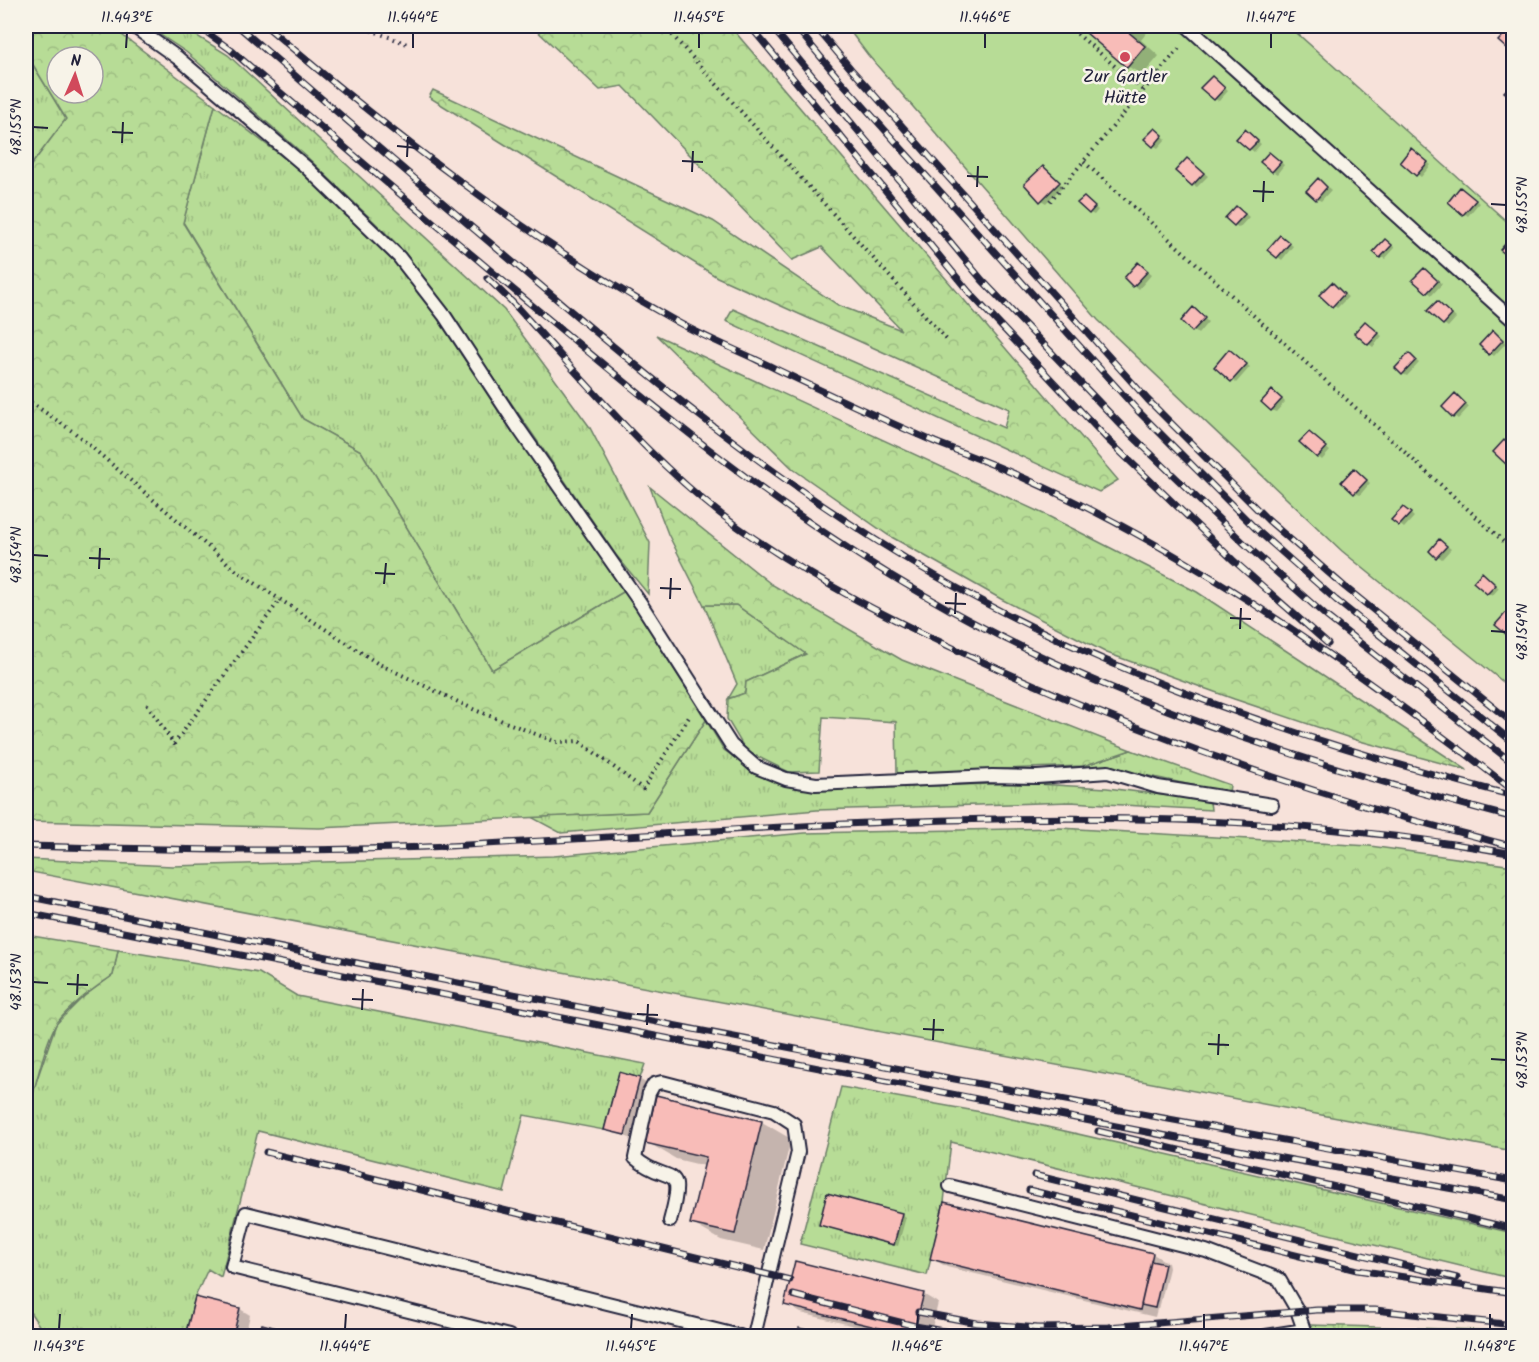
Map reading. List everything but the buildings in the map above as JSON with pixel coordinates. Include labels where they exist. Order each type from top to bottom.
[{"type":"lane","points":[[133,26],[178,58],[306,167],[399,257],[444,315],[519,429],[641,604],[731,745],[756,767],[786,779],[816,784],[992,776],[1037,777],[1108,772],[1158,787],[1272,805]]},
{"type":"lane","points":[[1190,28],[1514,321]]},
{"type":"lane","points":[[670,1221],[678,1191],[674,1179],[663,1171],[645,1167],[635,1158],[649,1093],[654,1084],[662,1082],[774,1111],[794,1124],[798,1152],[753,1336]]},
{"type":"lane","points":[[950,1186],[1206,1251],[1279,1279],[1297,1310],[1305,1333],[1266,1336]]},
{"type":"lane","points":[[509,1336],[232,1267],[246,1213],[732,1335]]},
{"type":"path","points":[[360,26],[410,45]]},
{"type":"path","points":[[664,26],[947,340]]},
{"type":"path","points":[[1068,26],[1144,91]]},
{"type":"path","points":[[1050,201],[1144,91],[1190,28]]},
{"type":"path","points":[[1084,162],[1514,551]]},
{"type":"path","points":[[26,399],[75,434],[238,572],[376,663],[556,742],[579,741],[643,789],[700,699]]},
{"type":"path","points":[[147,704],[174,744],[279,601]]},
{"type":"green space","points":[[26,26],[110,26],[215,105],[183,223],[303,419],[361,451],[492,670],[625,591],[706,720],[647,812],[319,828],[26,821],[26,172],[66,119],[58,105],[105,105],[105,45],[45,45],[45,84],[32,63],[26,62]]},
{"type":"green space","points":[[147,26],[181,26],[228,55],[504,310],[589,426],[650,543],[648,594],[616,555],[447,310],[398,245],[308,158],[186,52]]},
{"type":"green space","points":[[532,26],[730,26],[1118,480],[1099,492],[726,321],[733,309],[1004,428],[1009,409],[717,277],[429,97],[433,90],[713,221],[838,305],[901,330],[822,247],[792,260],[623,86],[600,90]]},
{"type":"green space","points":[[846,26],[1289,26],[1513,227],[1513,690],[1342,551],[1098,320],[868,55]]},
{"type":"green space","points":[[26,62],[32,63],[45,84],[45,105],[58,105],[66,119],[26,172]]},
{"type":"green space","points":[[215,105],[305,174],[394,257],[427,301],[625,591],[492,670],[361,451],[303,419],[183,222]]},
{"type":"green space","points":[[656,335],[1048,516],[1197,592],[1467,770],[1356,740],[1107,653],[1001,599],[888,535],[793,469]]},
{"type":"green space","points":[[650,487],[771,584],[902,660],[1131,750],[1083,766],[897,773],[896,722],[823,717],[819,771],[789,772],[746,751],[727,719],[728,699],[745,693],[746,682],[806,654],[736,605],[704,605],[668,534]]},
{"type":"green space","points":[[704,605],[736,605],[806,654],[746,682],[745,693],[728,699],[737,684]]},
{"type":"green space","points":[[706,720],[724,750],[755,772],[816,790],[1019,783],[1107,788],[1210,801],[1211,810],[1070,802],[817,810],[561,833],[531,817],[647,812]]},
{"type":"green space","points":[[1131,750],[1230,785],[1229,793],[1116,769],[1083,766]]},
{"type":"green space","points":[[1060,828],[1370,846],[1513,866],[1513,1151],[26,871],[26,859],[172,866],[554,856],[805,833]]},
{"type":"green space","points":[[26,935],[118,950],[113,975],[69,1009],[52,1031],[26,1124]]},
{"type":"green space","points":[[118,950],[259,973],[297,996],[645,1064],[640,1078],[619,1073],[604,1130],[524,1115],[504,1192],[258,1131],[221,1277],[208,1269],[195,1297],[185,1336],[46,1336],[30,1312],[26,1311],[26,1124],[34,1088],[56,1024],[84,996],[113,975]]},
{"type":"green space","points":[[841,1087],[981,1112],[1513,1233],[1514,1279],[951,1142],[944,1202],[927,1275],[800,1244]]},
{"type":"green space","points":[[1310,1325],[1513,1331],[1513,1336],[1318,1336]]},
{"type":"railway","points":[[198,26],[231,50],[663,413],[763,490],[869,562],[993,633],[1137,698],[1286,752],[1362,776],[1514,818]]},
{"type":"railway","points":[[238,26],[484,238],[669,392],[772,470],[879,542],[1002,612],[1072,646],[1216,705],[1364,754],[1514,796]]},
{"type":"railway","points":[[266,26],[412,145],[512,219],[618,287],[702,335],[889,422],[1026,479],[1142,537],[1198,569],[1306,639],[1463,752]]},
{"type":"railway","points":[[750,26],[969,292],[1110,442],[1233,560],[1328,644]]},
{"type":"railway","points":[[771,26],[982,280],[1122,426],[1246,545],[1326,616],[1514,764]]},
{"type":"railway","points":[[795,26],[839,79],[1138,411],[1258,531],[1336,600],[1514,743]]},
{"type":"railway","points":[[815,26],[1148,400],[1268,520],[1345,587],[1514,724]]},
{"type":"railway","points":[[487,278],[511,301],[619,420],[676,476],[738,527],[827,583],[888,616],[983,662],[1168,739],[1358,804],[1510,846]]},
{"type":"railway","points":[[1457,747],[1514,791]]},
{"type":"railway","points":[[26,846],[191,850],[412,848],[860,823],[991,819],[1122,819],[1253,823],[1384,835],[1514,854]]},
{"type":"railway","points":[[26,896],[768,1044],[1514,1181]]},
{"type":"railway","points":[[26,913],[1244,1151],[1514,1200]]},
{"type":"railway","points":[[1098,1131],[1514,1229]]},
{"type":"railway","points":[[266,1152],[790,1280]]},
{"type":"railway","points":[[1034,1175],[1457,1278]]},
{"type":"railway","points":[[1029,1190],[1357,1270],[1514,1293]]},
{"type":"railway","points":[[793,1295],[915,1326],[972,1336]]},
{"type":"railway","points":[[918,1312],[977,1323],[1038,1328],[1108,1327],[1317,1310],[1375,1310],[1514,1325]]},
{"type":"place","name":"Zur Gartler Hütte","points":[[1125,57]]}]
